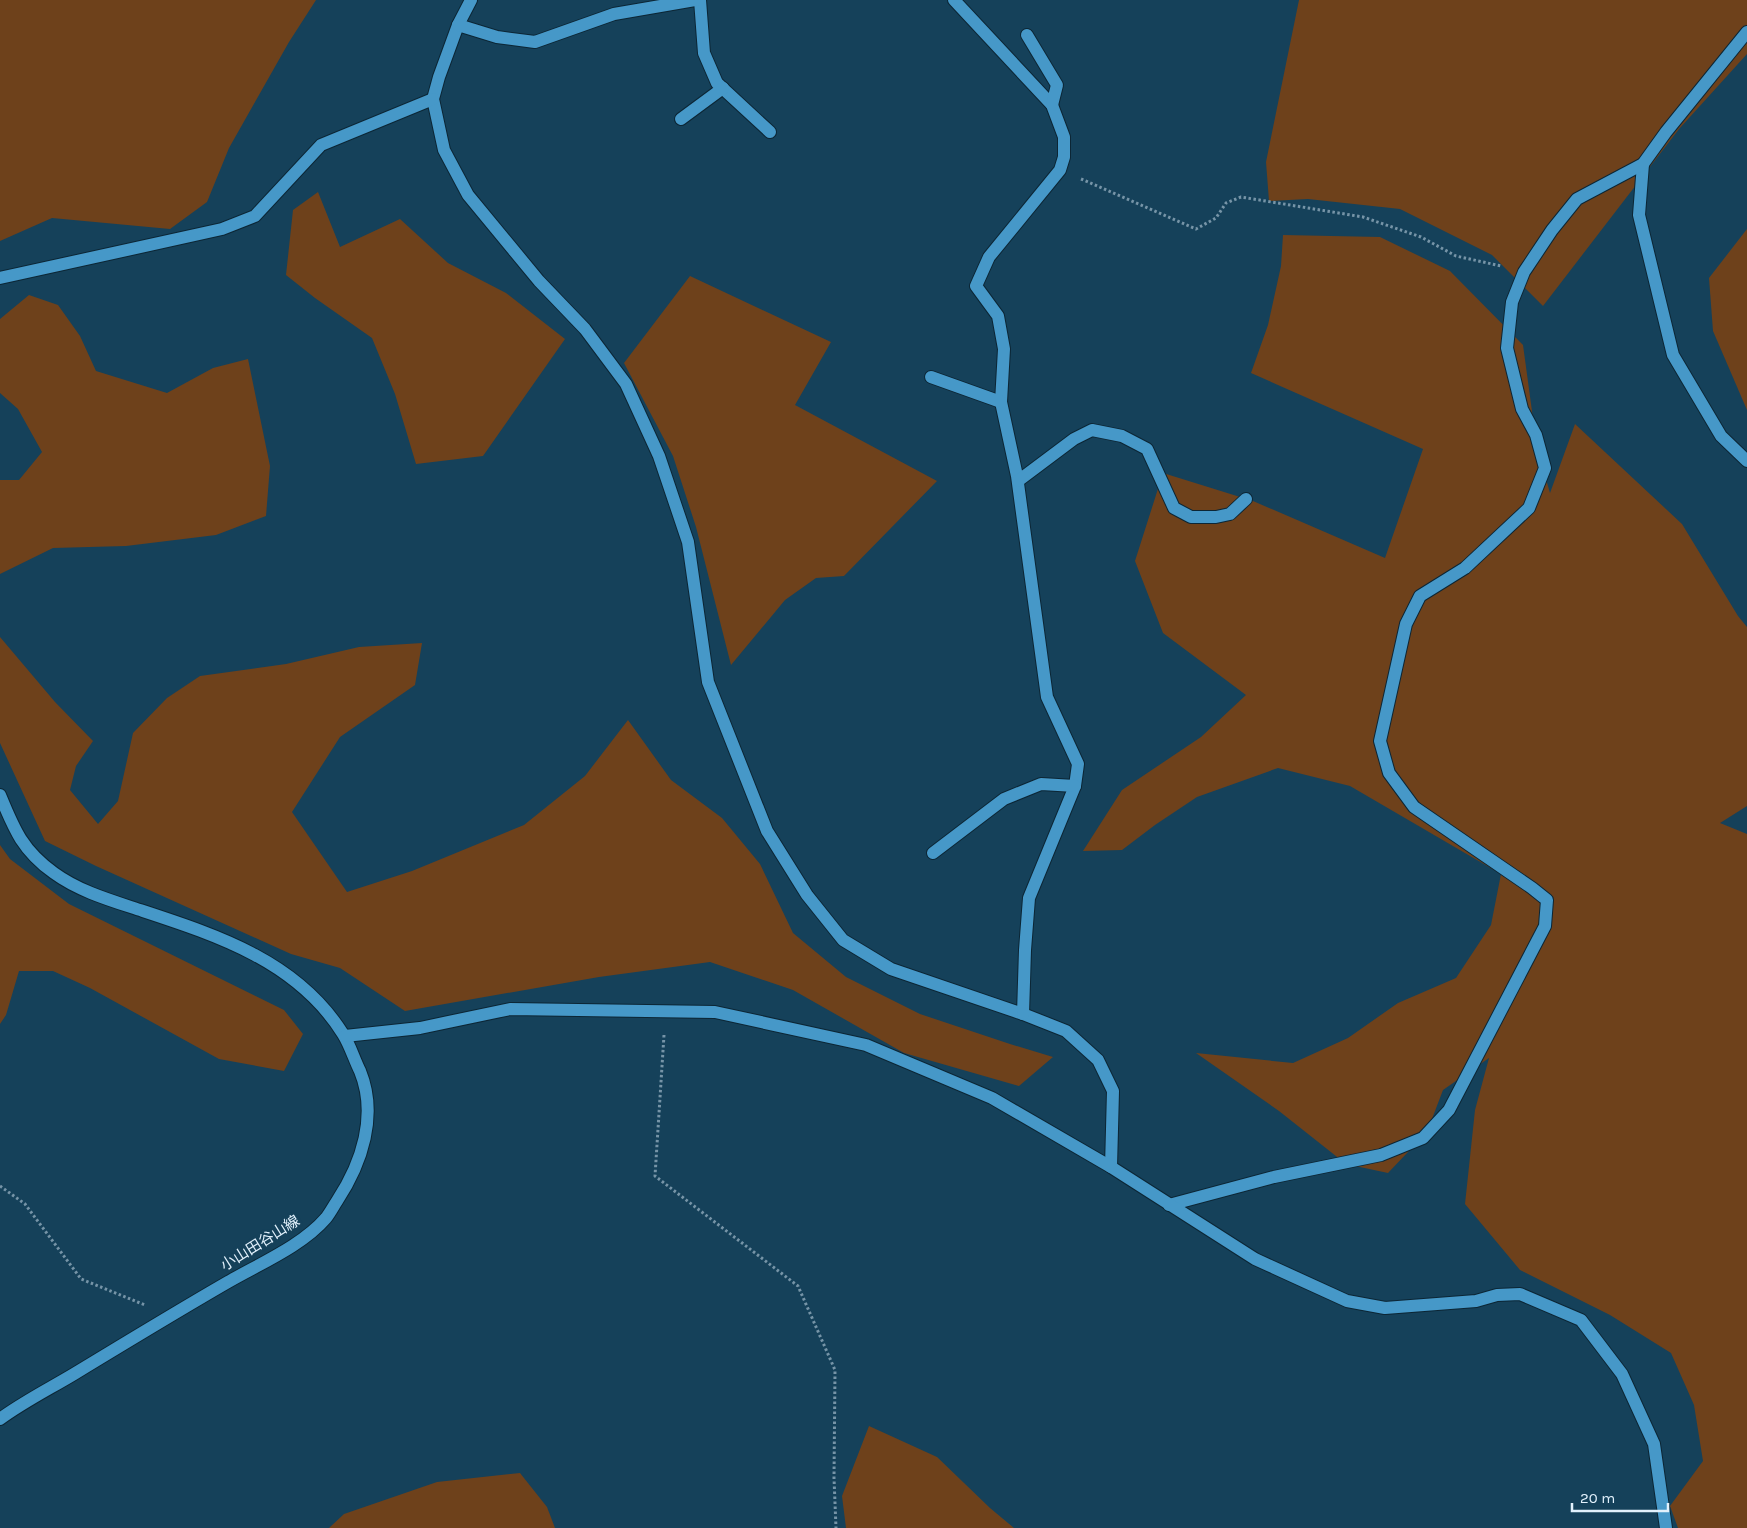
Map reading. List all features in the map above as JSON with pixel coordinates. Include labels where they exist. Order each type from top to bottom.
[{"type":"street","points":[[471,0],[458,25],[438,76],[433,99],[444,150],[468,195],[539,281],[585,329],[626,384],[659,456],[688,542],[708,682],[767,831],[807,895],[843,940],[891,969],[1023,1014],[1066,1031],[1098,1060],[1113,1091],[1111,1167]]},
{"type":"street","points":[[458,25],[497,37],[535,42],[614,14],[695,0]]},
{"type":"street","points":[[700,0],[704,52],[717,83],[770,132]]},
{"type":"street","points":[[954,0],[1052,105],[1064,137],[1064,157],[1060,170],[989,257],[976,286],[998,316],[1004,349],[1002,402],[1018,481],[1047,697],[1078,764],[1075,786],[1029,898],[1024,950],[1023,1014]]},
{"type":"street","points":[[1169,1205],[1274,1177],[1381,1155],[1423,1138],[1449,1110],[1546,926],[1547,900],[1414,807],[1389,774],[1380,741],[1406,624],[1420,596],[1465,568],[1529,508],[1545,468],[1536,435],[1522,409],[1507,348],[1512,302],[1524,272],[1552,230],[1577,199],[1643,164],[1666,132],[1747,32]]},
{"type":"street","points":[[1027,35],[1057,85],[1052,105]]},
{"type":"street","points":[[681,119],[723,88]]},
{"type":"street","points":[[0,278],[222,229],[255,216],[321,145],[433,99]]},
{"type":"street","points":[[1643,164],[1640,215],[1673,355],[1721,436],[1747,461]]},
{"type":"street","points":[[931,377],[1002,402]]},
{"type":"street","points":[[1018,481],[1074,439],[1092,430],[1122,436],[1147,449],[1174,508],[1192,516],[1216,517],[1230,514],[1246,499]]},
{"type":"street","points":[[933,853],[1004,799],[1041,784],[1075,786]]},
{"type":"street","name":"小山田谷山線","points":[[0,795],[17,835],[32,855],[54,873],[76,886],[103,897],[203,931],[278,967],[304,988],[329,1013],[345,1036],[365,1085],[368,1105],[365,1134],[358,1162],[348,1184],[326,1218],[306,1236],[0,1419]]},
{"type":"street","points":[[345,1036],[420,1028],[510,1009],[715,1012],[866,1045],[992,1098],[1111,1167],[1255,1259],[1347,1302],[1385,1308],[1476,1301],[1497,1295],[1520,1294],[1581,1320],[1622,1374],[1654,1444],[1666,1528]]},
{"type":"path","points":[[1060,170],[1196,230],[1216,218],[1226,203],[1241,197],[1363,217],[1421,236],[1456,256],[1524,272]]},
{"type":"path","points":[[666,1012],[655,1176],[798,1286],[834,1370],[836,1528]]},
{"type":"path","points":[[0,1186],[25,1204],[80,1279],[171,1315]]},
{"type":"shaded area","points":[[0,0],[316,0],[289,42],[229,148],[207,202],[170,229],[52,218],[0,241]]},
{"type":"shaded area","points":[[1299,0],[1747,0],[1747,54],[1679,129],[1543,306],[1492,255],[1400,209],[1308,199],[1269,201],[1266,162]]},
{"type":"shaded area","points":[[318,192],[340,247],[400,219],[448,263],[506,293],[565,339],[483,456],[416,464],[395,394],[372,338],[286,275],[293,210]]},
{"type":"shaded area","points":[[1747,229],[1747,410],[1713,331],[1709,278]]},
{"type":"shaded area","points":[[1283,235],[1380,237],[1450,271],[1523,345],[1537,448],[1550,493],[1575,424],[1682,524],[1738,616],[1747,627],[1747,806],[1720,823],[1747,834],[1747,1528],[1678,1528],[1670,1506],[1703,1461],[1694,1405],[1671,1353],[1610,1315],[1520,1270],[1465,1204],[1475,1110],[1489,1058],[1443,1090],[1427,1132],[1388,1173],[1346,1164],[1279,1111],[1196,1053],[1293,1063],[1348,1038],[1398,1003],[1456,978],[1491,925],[1501,874],[1350,786],[1278,768],[1197,797],[1122,850],[1083,851],[1122,790],[1201,737],[1246,695],[1163,633],[1135,561],[1163,473],[1253,501],[1385,558],[1423,449],[1251,373],[1268,325],[1281,266]]},
{"type":"shaded area","points":[[690,276],[831,342],[795,405],[937,481],[844,576],[816,578],[785,600],[731,665],[696,527],[673,456],[624,363]]},
{"type":"shaded area","points":[[29,295],[58,305],[80,336],[96,371],[167,393],[213,368],[248,359],[270,466],[266,516],[216,535],[126,546],[53,548],[0,574],[0,480],[19,480],[42,452],[18,409],[0,393],[0,319]]},
{"type":"shaded area","points":[[0,637],[55,702],[93,741],[76,766],[70,790],[98,824],[118,801],[133,733],[167,698],[200,676],[286,664],[359,647],[422,643],[415,685],[340,737],[292,812],[347,892],[412,871],[524,825],[585,776],[628,720],[671,780],[722,818],[760,864],[793,933],[846,977],[920,1014],[1053,1057],[1019,1086],[904,1053],[793,990],[710,962],[599,977],[405,1011],[340,968],[291,954],[45,841],[0,743]]},
{"type":"shaded area","points":[[0,845],[10,859],[69,904],[284,1010],[303,1034],[284,1071],[219,1059],[90,988],[53,971],[19,971],[6,1015],[0,1024]]},
{"type":"shaded area","points":[[869,1426],[937,1457],[990,1508],[1014,1528],[846,1528],[842,1496]]},
{"type":"shaded area","points":[[520,1473],[547,1507],[555,1528],[329,1528],[344,1514],[437,1482]]}]
